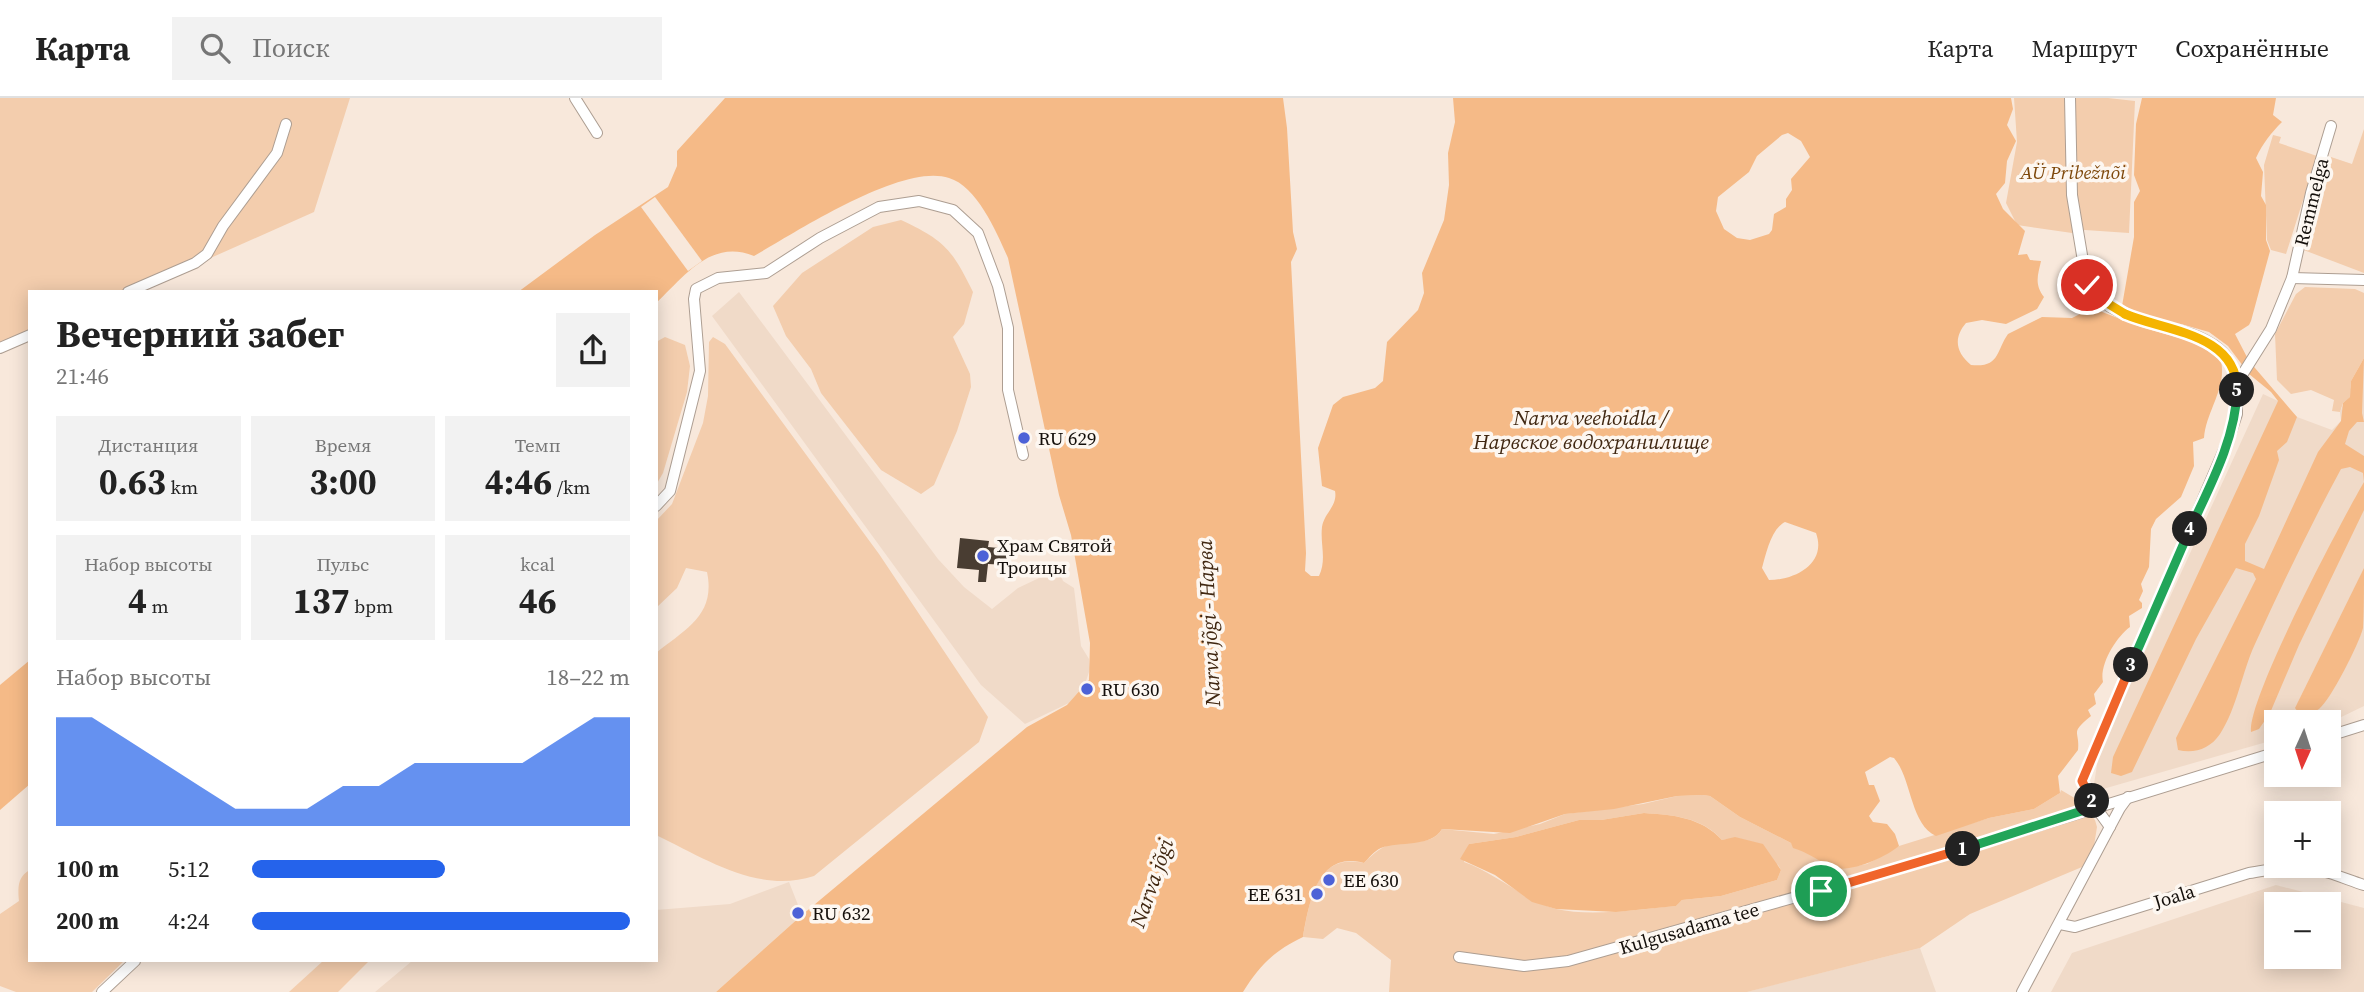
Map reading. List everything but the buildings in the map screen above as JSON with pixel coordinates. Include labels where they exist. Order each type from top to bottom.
[{"type":"street","points":[[575,98],[597,133]]},
{"type":"street","points":[[2070,98],[2073,195],[2087,285],[2094,295],[2120,312],[2143,322],[2194,336],[2219,349],[2240,378],[2236,414],[2229,438],[2082,781],[2089,798],[2110,827]]},
{"type":"street","points":[[133,290],[195,263],[207,254],[223,226],[277,153],[286,124]]},
{"type":"street","name":"Remmelga","points":[[2240,378],[2271,328],[2292,278],[2331,126]]},
{"type":"street","points":[[658,504],[670,491],[701,371],[694,299],[696,289],[718,278],[766,273],[848,221],[895,203],[919,201],[953,210],[978,233],[984,244],[1005,312],[1007,390],[1023,455]]},
{"type":"street","points":[[2292,278],[2359,281]]},
{"type":"street","points":[[0,348],[28,336]]},
{"type":"street","points":[[2342,732],[2364,725]]},
{"type":"street","name":"Kulgusadama tee","points":[[1459,957],[1524,966],[1568,961],[1921,862],[2264,756]]},
{"type":"street","points":[[2022,992],[2128,797]]},
{"type":"street","name":"Joala","points":[[2060,924],[2075,927],[2249,873],[2278,869],[2296,867],[2319,871],[2364,884]]},
{"type":"street","points":[[102,992],[134,962]]},
{"type":"shaded area","points":[[739,292],[938,559],[964,587],[992,609],[1018,588],[1058,569],[1063,581],[1074,588],[1081,646],[1089,659],[1090,669],[1085,684],[1069,703],[1025,724],[981,685],[712,316]]},
{"type":"shaded area","points":[[2364,358],[2364,706],[2342,717],[2342,710],[2264,710],[2264,743],[2103,789],[2094,784],[2099,752],[2263,394],[2278,401],[2297,417],[2332,430],[2341,421],[2340,412]]},
{"type":"shaded area","points":[[789,882],[802,915],[716,992],[375,992],[411,962],[658,962],[658,910],[730,904]]},
{"type":"shaded area","points":[[2276,885],[2303,892],[2264,892],[2264,969],[2341,969],[2341,902],[2364,908],[2364,992],[2051,992],[2072,953]]},
{"type":"shaded area","points":[[1920,948],[1936,992],[1747,992],[1765,987]]},
{"type":"green space","points":[[0,98],[350,98],[314,212],[138,290],[28,290],[28,340],[0,352]]},
{"type":"green space","name":"AÜ Pribežnõi","points":[[2014,98],[2108,98],[2135,101],[2129,233],[2085,230],[2072,233],[2017,225],[2006,203],[2017,142]]},
{"type":"green space","points":[[2364,129],[2364,273],[2301,249],[2331,157],[2352,164]]},
{"type":"green space","points":[[2273,135],[2281,137],[2279,143],[2317,156],[2286,254],[2271,250],[2267,240],[2264,165]]},
{"type":"green space","points":[[901,220],[945,247],[959,265],[973,292],[964,324],[953,337],[970,374],[971,387],[957,431],[934,485],[921,494],[881,470],[821,393],[811,369],[786,336],[773,306],[802,273],[873,227]]},
{"type":"green space","points":[[2305,287],[2355,289],[2364,293],[2364,358],[2351,381],[2350,397],[2343,403],[2340,412],[2332,411],[2334,400],[2311,390],[2291,394],[2277,380],[2275,334],[2296,294]]},
{"type":"green space","points":[[665,337],[685,345],[690,366],[687,392],[663,473],[658,482],[658,341]]},
{"type":"green space","points":[[713,337],[725,344],[879,554],[988,717],[979,742],[814,876],[793,880],[773,881],[733,871],[658,836],[658,651],[696,620],[703,610],[709,587],[707,572],[686,568],[677,588],[658,606],[658,519],[672,504],[703,423],[708,396],[709,342]]},
{"type":"green space","points":[[2061,790],[2078,800],[2095,820],[2097,827],[2094,846],[2082,867],[1970,914],[1920,948],[1747,992],[1389,992],[1391,960],[1356,933],[1337,928],[1323,939],[1303,937],[1312,895],[1325,872],[1335,865],[1348,862],[1364,863],[1391,844],[1428,840],[1442,829],[1494,834],[1540,824],[1565,814],[1643,804],[1677,796],[1703,795],[1710,796],[1740,817],[1791,843],[1797,849],[1803,849],[1833,867],[1845,868],[1867,864],[1899,846],[1989,818],[2034,809]],"holes":[[[1644,813],[1676,816],[1705,826],[1722,840],[1729,839],[1778,865],[1781,870],[1777,880],[1721,896],[1682,900],[1676,906],[1585,912],[1545,905],[1464,862],[1469,844],[1516,837],[1579,820],[1601,820]]]},
{"type":"green space","points":[[28,872],[28,962],[123,962],[92,992],[16,992],[0,986],[0,914],[19,901],[21,879]]},
{"type":"green space","points":[[322,962],[368,962],[338,992],[289,992]]},
{"type":"water","name":"Narva veehoidla / Нарвское водохранилище","points":[[725,98],[1283,98],[1293,232],[1297,249],[1291,262],[1305,571],[1311,576],[1319,576],[1321,570],[1322,527],[1335,496],[1335,491],[1322,486],[1318,448],[1333,405],[1343,397],[1375,388],[1383,381],[1387,342],[1418,310],[1424,293],[1422,273],[1444,220],[1449,185],[1448,153],[1455,122],[1453,98],[2011,98],[2013,109],[2007,125],[2016,141],[2007,161],[2005,183],[1996,194],[2003,209],[2025,231],[2018,255],[2027,254],[2030,260],[2041,261],[2038,284],[2044,297],[2037,309],[2006,324],[1982,320],[1966,323],[1958,340],[1962,355],[1971,365],[1987,364],[1996,357],[2008,334],[2042,317],[2072,318],[2092,308],[2141,327],[2197,343],[2221,361],[2221,381],[2204,438],[2193,442],[2194,466],[2181,497],[2156,519],[2151,529],[2149,567],[2141,584],[2143,591],[2139,600],[2142,608],[2129,616],[2130,627],[2114,644],[2106,660],[2103,682],[2094,694],[2096,704],[2088,710],[2091,716],[2077,732],[2078,750],[2058,776],[2060,793],[2034,809],[1989,818],[1936,836],[1921,822],[1900,767],[1894,758],[1890,757],[1865,772],[1869,785],[1874,785],[1880,801],[1869,816],[1873,822],[1887,824],[1895,834],[1899,846],[1877,859],[1848,868],[1832,867],[1793,848],[1791,843],[1740,817],[1710,796],[1703,795],[1677,796],[1614,809],[1565,814],[1510,833],[1442,829],[1437,835],[1423,842],[1381,848],[1364,863],[1348,861],[1335,864],[1318,883],[1308,910],[1303,937],[1268,960],[1243,992],[716,992],[802,915],[1027,727],[1067,705],[1089,680],[1090,643],[1071,535],[1059,495],[1008,258],[977,200],[968,190],[949,178],[929,176],[905,180],[850,202],[754,256],[724,252],[711,256],[688,272],[658,301],[658,290],[521,290],[595,235],[668,187],[677,166],[677,151]],"holes":[[[1788,133],[1801,141],[1810,157],[1791,179],[1792,190],[1786,199],[1786,207],[1774,214],[1769,234],[1750,240],[1737,238],[1724,229],[1716,211],[1718,197],[1749,172],[1757,156],[1782,135]],[[1785,522],[1816,533],[1817,553],[1807,568],[1789,577],[1769,580],[1762,568],[1773,536],[1780,525]]]},
{"type":"water","points":[[2142,98],[2276,98],[2273,115],[2282,122],[2267,138],[2256,158],[2263,172],[2261,196],[2266,205],[2266,240],[2270,251],[2251,321],[2235,334],[2249,361],[2297,417],[2287,442],[2277,451],[2279,460],[2259,516],[2245,544],[2245,561],[2264,569],[2318,452],[2341,421],[2343,403],[2350,397],[2351,381],[2364,358],[2364,422],[2357,422],[2349,431],[2345,444],[2364,456],[2364,482],[2363,473],[2350,467],[2341,469],[2265,622],[2250,655],[2231,713],[2216,739],[2207,747],[2190,751],[2178,750],[2176,738],[2256,579],[2253,573],[2236,568],[2196,639],[2132,772],[2121,776],[2111,773],[2113,757],[2278,401],[2249,374],[2228,346],[2209,332],[2181,324],[2154,321],[2122,306],[2134,237],[2134,202],[2140,191],[2134,175],[2136,124]]},
{"type":"water","points":[[2364,482],[2364,510],[2299,645],[2271,710],[2264,710],[2264,722],[2259,729],[2251,732],[2264,684],[2318,569]]},
{"type":"water","points":[[2364,568],[2363,628],[2356,646],[2337,683],[2319,709],[2295,708]]},
{"type":"water","points":[[28,662],[28,786],[0,810],[0,685]]},
{"type":"water","points":[[1644,813],[1676,816],[1696,822],[1722,840],[1735,837],[1763,844],[1781,870],[1777,880],[1721,896],[1682,900],[1676,906],[1616,912],[1556,909],[1532,902],[1495,875],[1460,859],[1469,844],[1516,837],[1579,820],[1601,820]]},
{"type":"pier","points":[[655,197],[702,261],[688,271],[641,207]]},
{"type":"place","name":"RU 629","points":[[1024,438]]},
{"type":"place","name":"Храм Святой Троицы","points":[[983,556]]},
{"type":"place","name":"RU 630","points":[[1087,689]]},
{"type":"place","name":"EE 630","points":[[1329,880]]},
{"type":"place","name":"EE 631","points":[[1317,894]]},
{"type":"place","name":"RU 632","points":[[798,913]]},
{"type":"route","points":[[1821,891],[2097,806],[2089,798],[2082,781],[2229,438],[2236,414],[2237,383],[2229,360],[2219,349],[2194,336],[2143,322],[2120,312],[2094,295],[2087,285]]},
{"type":"water label","name":"Narva jõgi - Нарва","points":[[1209,623]]},
{"type":"water label","name":"Narva jõgi","points":[[1152,883]]}]
